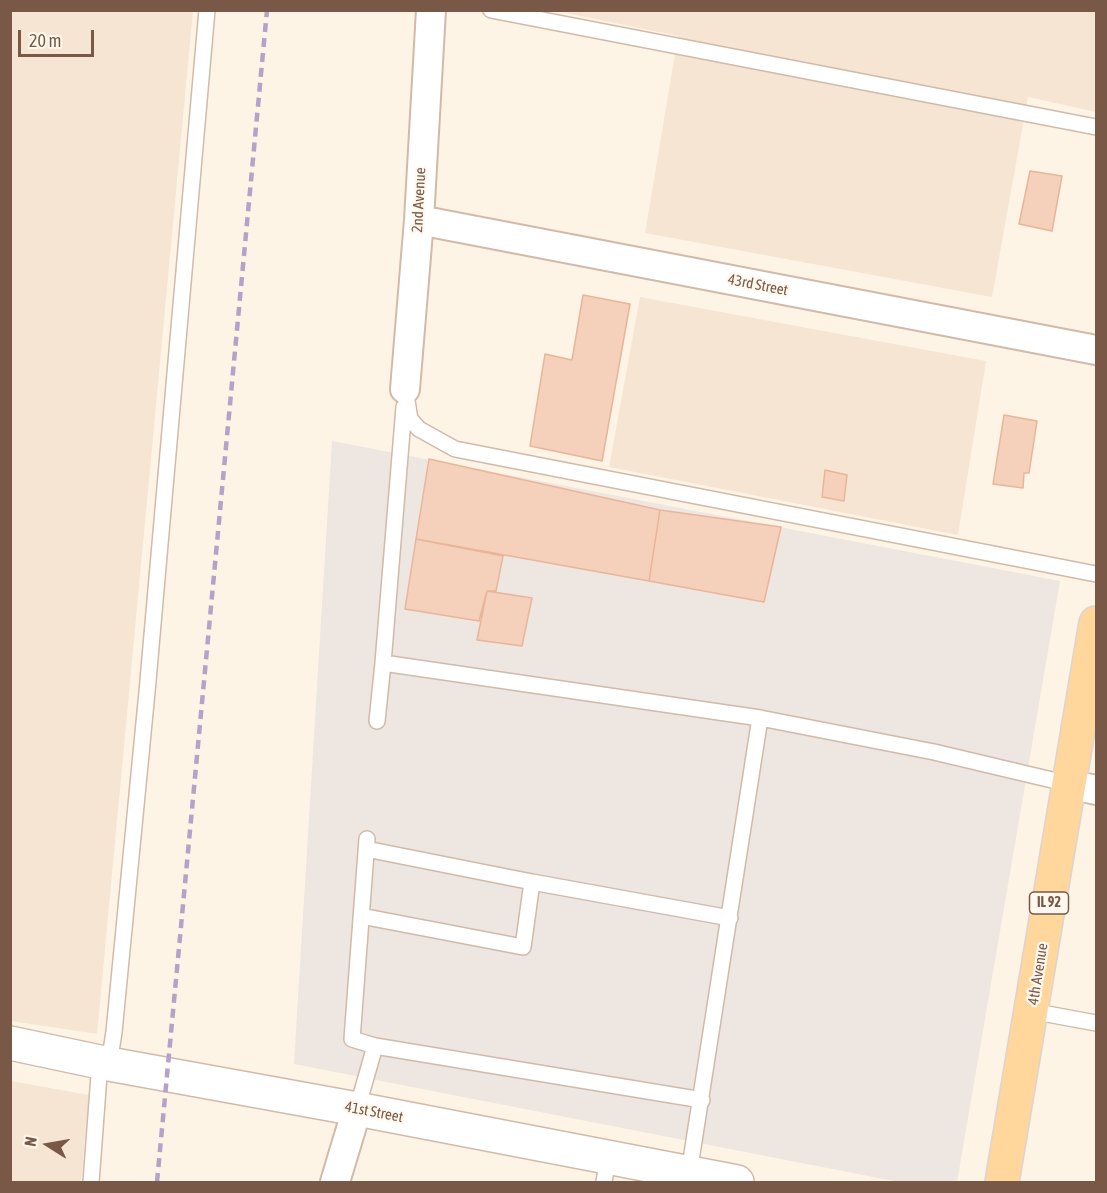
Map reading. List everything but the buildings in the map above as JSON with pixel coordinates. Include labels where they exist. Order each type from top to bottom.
[{"type":"main road","name":"4th Avenue","points":[[1002,1182],[1031,1011],[1083,787],[1096,624]]},
{"type":"street","name":"2nd Avenue","points":[[405,389],[419,220],[431,10]]},
{"type":"street","name":"43rd Street","points":[[419,220],[1096,350]]},
{"type":"street","name":"41st Street","points":[[10,1042],[104,1063],[357,1109],[606,1170],[689,1173],[737,1182]]},
{"type":"street","points":[[335,1182],[357,1109]]},
{"type":"lane","points":[[92,1182],[104,1063],[114,1032],[147,692],[207,10]]},
{"type":"lane","points":[[491,10],[1096,127]]},
{"type":"lane","points":[[405,389],[411,419],[419,429],[455,449],[1096,574]]},
{"type":"lane","points":[[377,721],[405,389]]},
{"type":"lane","points":[[383,663],[760,718],[934,752],[1083,787]]},
{"type":"lane","points":[[689,1173],[760,718]]},
{"type":"lane","points":[[702,1100],[375,1046],[352,1039],[366,844],[532,882],[730,918]]},
{"type":"lane","points":[[361,916],[523,946],[532,882]]},
{"type":"lane","points":[[1031,1011],[1096,1023]]},
{"type":"lane","points":[[357,1109],[375,1046]]},
{"type":"shaded area","points":[[11,10],[193,11],[97,1034],[11,1021]]},
{"type":"shaded area","points":[[556,11],[1096,11],[1096,112],[1028,97],[992,297],[645,233],[678,36]]},
{"type":"shaded area","points":[[640,297],[986,361],[958,535],[609,467]]},
{"type":"shaded area","points":[[332,441],[1060,581],[957,1182],[899,1182],[294,1064]]},
{"type":"shaded area","points":[[11,1081],[89,1095],[81,1182],[11,1182]]},
{"type":"railway","points":[[157,1182],[267,10]]}]
